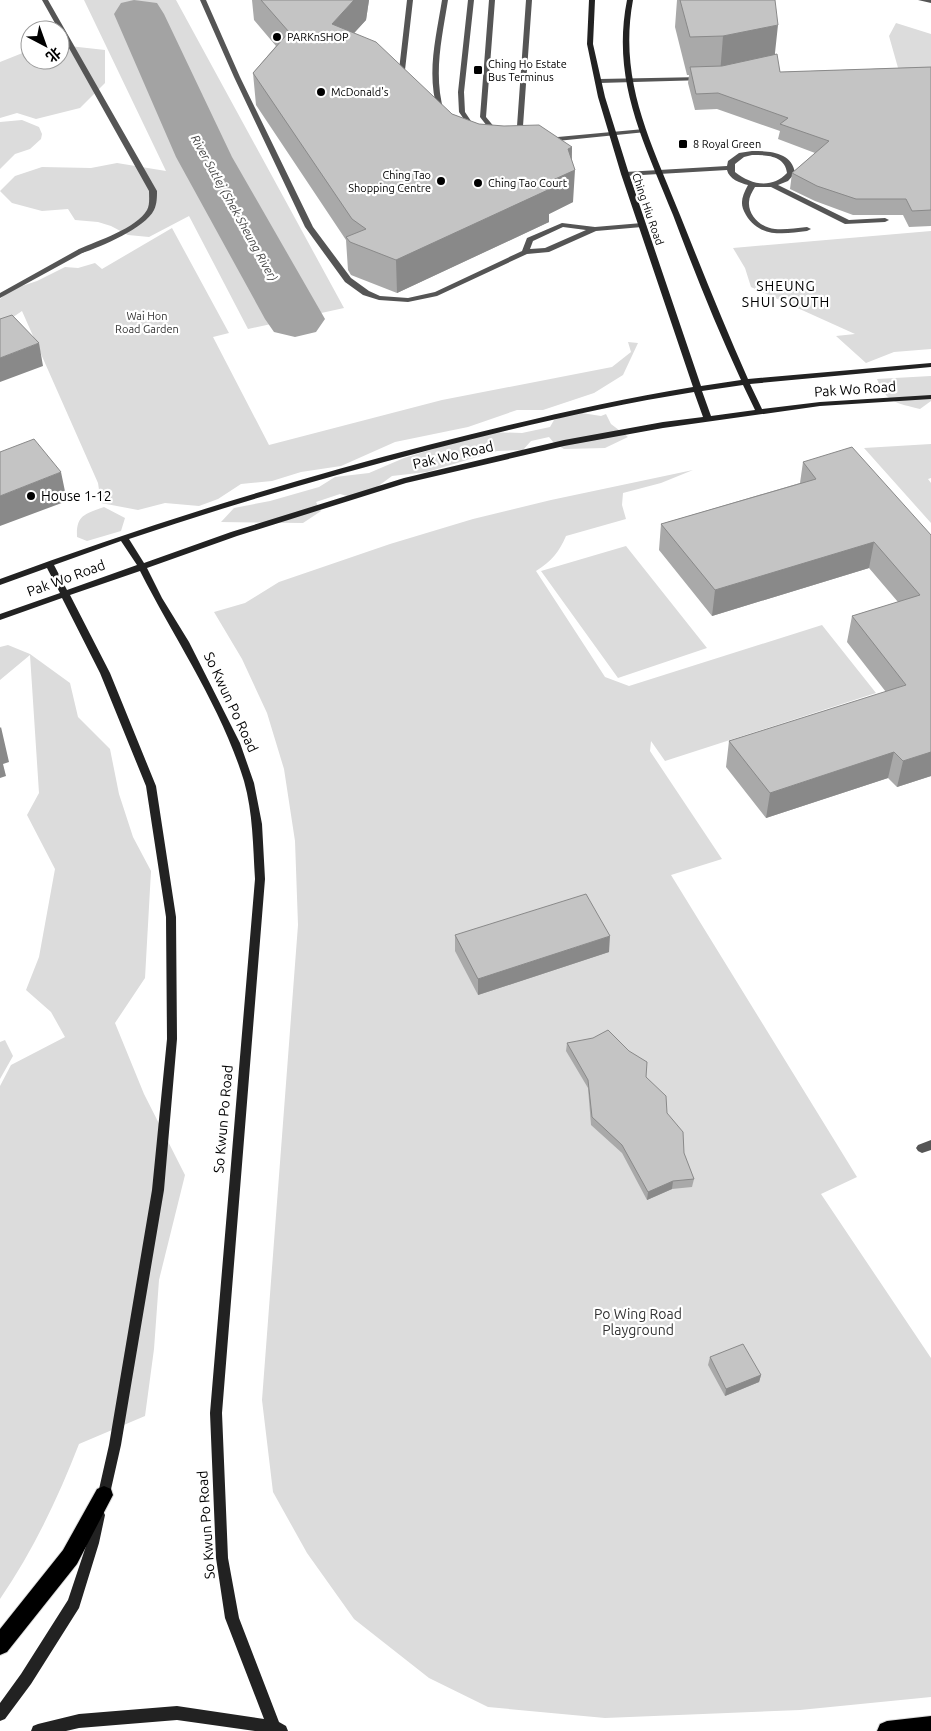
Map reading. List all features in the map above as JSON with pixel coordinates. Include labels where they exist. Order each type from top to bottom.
[{"type":"highway","points":[[0,1645],[70,1557],[104,1495]]},
{"type":"highway","points":[[887,1731],[931,1726]]},
{"type":"main road","name":"Ching Hiu Road","points":[[592,0],[590,42],[624,174],[708,420]]},
{"type":"main road","name":"Ching Hiu Road","points":[[630,0],[626,18],[624,46],[629,81],[644,131],[658,172],[759,412]]},
{"type":"main road","name":"Pak Wo Road","points":[[0,582],[123,537],[206,510],[391,457],[546,418],[698,388],[834,373],[931,365]]},
{"type":"main road","name":"Pak Wo Road","points":[[0,617],[234,534],[404,481],[564,443],[663,425],[820,404],[931,397]]},
{"type":"main road","name":"So Kwun Po Road","points":[[123,537],[142,566],[184,642],[235,743],[249,783],[258,824],[260,879],[216,1413],[222,1558],[232,1618],[277,1729]]},
{"type":"main road","points":[[0,1714],[26,1679],[74,1603],[93,1543],[115,1445],[158,1190],[172,1040],[171,917],[151,786],[109,682],[66,593],[49,564]]},
{"type":"main road","points":[[38,1731],[79,1721],[177,1712],[277,1729]]},
{"type":"street","points":[[0,296],[82,251],[127,229],[148,215],[154,204],[152,191],[45,0]]},
{"type":"street","points":[[203,0],[237,78],[309,227],[356,287],[379,298],[408,300],[423,298],[437,294],[525,252],[546,250],[595,229]]},
{"type":"street","points":[[410,0],[402,70],[415,85]]},
{"type":"street","points":[[427,100],[445,118],[440,111],[437,100],[435,66],[445,0]]},
{"type":"street","points":[[472,0],[461,92],[462,112],[485,139]]},
{"type":"street","points":[[466,134],[504,141],[491,130],[483,116],[492,0]]},
{"type":"street","points":[[521,141],[530,141],[522,133],[520,126],[529,0]]},
{"type":"street","points":[[920,0],[931,1]]},
{"type":"street","points":[[599,81],[712,78]]},
{"type":"street","points":[[539,140],[644,131]]},
{"type":"street","points":[[752,153],[772,154],[788,162],[791,174],[781,183],[752,185],[736,178],[730,168],[735,159],[752,153]]},
{"type":"street","points":[[624,174],[730,168]]},
{"type":"street","points":[[752,185],[745,198],[744,205],[754,225],[778,232],[807,229]]},
{"type":"street","points":[[772,185],[848,222],[885,220]]},
{"type":"street","points":[[525,252],[530,240],[562,225],[595,229],[642,225]]},
{"type":"green space","points":[[84,0],[176,0],[344,308],[248,329],[189,216],[149,237],[128,235],[98,222],[75,220],[68,209],[42,211],[12,203],[0,191],[15,176],[42,167],[91,168],[117,163],[166,171]]},
{"type":"green space","points":[[896,23],[931,34],[931,86],[902,82],[889,36]]},
{"type":"green space","points":[[70,46],[105,50],[105,83],[80,108],[36,119],[17,113],[0,118],[0,62],[20,54],[20,70],[70,70]]},
{"type":"green space","points":[[22,120],[39,127],[42,134],[41,139],[30,149],[15,154],[0,169],[0,122]]},
{"type":"green space","name":"Wai Hon Road Garden","points":[[172,228],[229,333],[213,337],[269,445],[442,400],[612,367],[631,352],[628,342],[638,343],[623,375],[594,393],[543,410],[517,410],[468,427],[395,442],[341,466],[301,472],[272,481],[241,484],[218,499],[199,506],[165,503],[138,510],[101,503],[98,483],[22,311],[0,326],[0,299],[10,290],[37,281],[65,267],[78,268],[95,263],[102,269]]},
{"type":"green space","points":[[931,231],[931,349],[894,352],[866,363],[836,336],[855,334],[751,287],[745,268],[733,248]]},
{"type":"green space","points":[[931,376],[931,401],[920,409],[893,401],[884,393],[877,379]]},
{"type":"green space","points":[[575,412],[601,416],[606,414],[611,424],[628,437],[605,448],[564,449],[554,443],[549,437],[531,441],[523,450],[497,451],[427,472],[392,476],[370,492],[355,498],[340,494],[316,502],[321,511],[303,523],[221,522],[234,508],[270,501],[319,487],[335,477],[369,473],[404,458],[488,432],[522,433],[550,427],[554,420]]},
{"type":"green space","points":[[931,444],[931,478],[928,479],[931,483],[931,523],[864,448]]},
{"type":"green space","name":"Po Wing Road Playground","points":[[693,470],[661,483],[623,493],[622,505],[626,519],[566,536],[554,556],[536,571],[605,677],[629,686],[822,625],[876,693],[665,761],[651,741],[650,751],[722,859],[671,875],[857,1177],[821,1194],[931,1358],[931,1697],[800,1710],[605,1718],[488,1707],[429,1678],[354,1619],[307,1553],[273,1492],[262,1400],[298,925],[295,841],[284,769],[267,713],[242,659],[214,612],[245,603],[279,582],[390,544],[473,519],[551,500]]},
{"type":"green space","points":[[104,507],[125,518],[121,531],[87,541],[77,537],[78,524],[83,516]]},
{"type":"green space","points":[[626,546],[707,648],[618,678],[541,571]]},
{"type":"green space","points":[[8,645],[30,654],[70,683],[78,717],[110,749],[119,794],[133,837],[151,871],[145,978],[115,1023],[144,1094],[185,1175],[159,1280],[154,1349],[145,1416],[79,1444],[44,1524],[0,1599],[0,1086],[11,1065],[65,1037],[51,1012],[26,990],[39,957],[55,869],[27,815],[39,793],[30,655],[0,680],[0,647]]},
{"type":"green space","points":[[5,1040],[13,1056],[0,1079],[0,1042]]},
{"type":"building","name":"Ching Tao Shopping Centre","points":[[261,0],[354,0],[332,24],[376,42],[452,114],[479,124],[504,126],[539,125],[572,147],[568,149],[575,170],[544,184],[550,189],[396,260],[350,242],[346,237],[366,229],[352,219],[253,73],[289,32]]},
{"type":"building","points":[[680,0],[775,0],[778,25],[723,36],[690,37]]},
{"type":"building","points":[[777,54],[780,72],[931,67],[931,210],[912,211],[906,199],[856,199],[817,186],[792,173],[829,141],[780,124],[788,118],[718,93],[696,94],[690,67],[722,66]]},
{"type":"building","points":[[12,315],[39,343],[0,358],[0,319]]},
{"type":"building","points":[[34,439],[61,472],[0,496],[0,452]]},
{"type":"building","points":[[852,447],[931,535],[931,752],[903,761],[894,752],[770,793],[729,741],[906,685],[852,616],[920,595],[874,542],[715,590],[661,524],[816,479],[803,462]]},
{"type":"building","points":[[586,894],[610,936],[478,979],[455,935]]},
{"type":"building","points":[[608,1030],[629,1051],[647,1062],[646,1077],[666,1096],[667,1113],[683,1132],[684,1153],[694,1179],[673,1181],[648,1192],[622,1145],[592,1117],[588,1080],[567,1043],[593,1038]]},
{"type":"building","points":[[743,1344],[761,1375],[726,1389],[710,1357]]},
{"type":"waterway","name":"River Sutlej (Shek Sheung River)","points":[[139,14],[204,157],[295,319]]},
{"type":"place","name":"PARKnSHOP","points":[[277,37]]},
{"type":"place","name":"Ching Ho Estate Bus Terminus","points":[[478,70]]},
{"type":"place","name":"McDonald's","points":[[321,92]]},
{"type":"place","name":"8 Royal Green","points":[[683,144]]},
{"type":"place","name":"Ching Tao Shopping Centre","points":[[441,181]]},
{"type":"place","name":"Ching Tao Court","points":[[478,183]]},
{"type":"place","name":"House 1-12","points":[[31,496]]},
{"type":"district","name":"SHEUNG SHUI SOUTH","points":[[786,294]]}]
